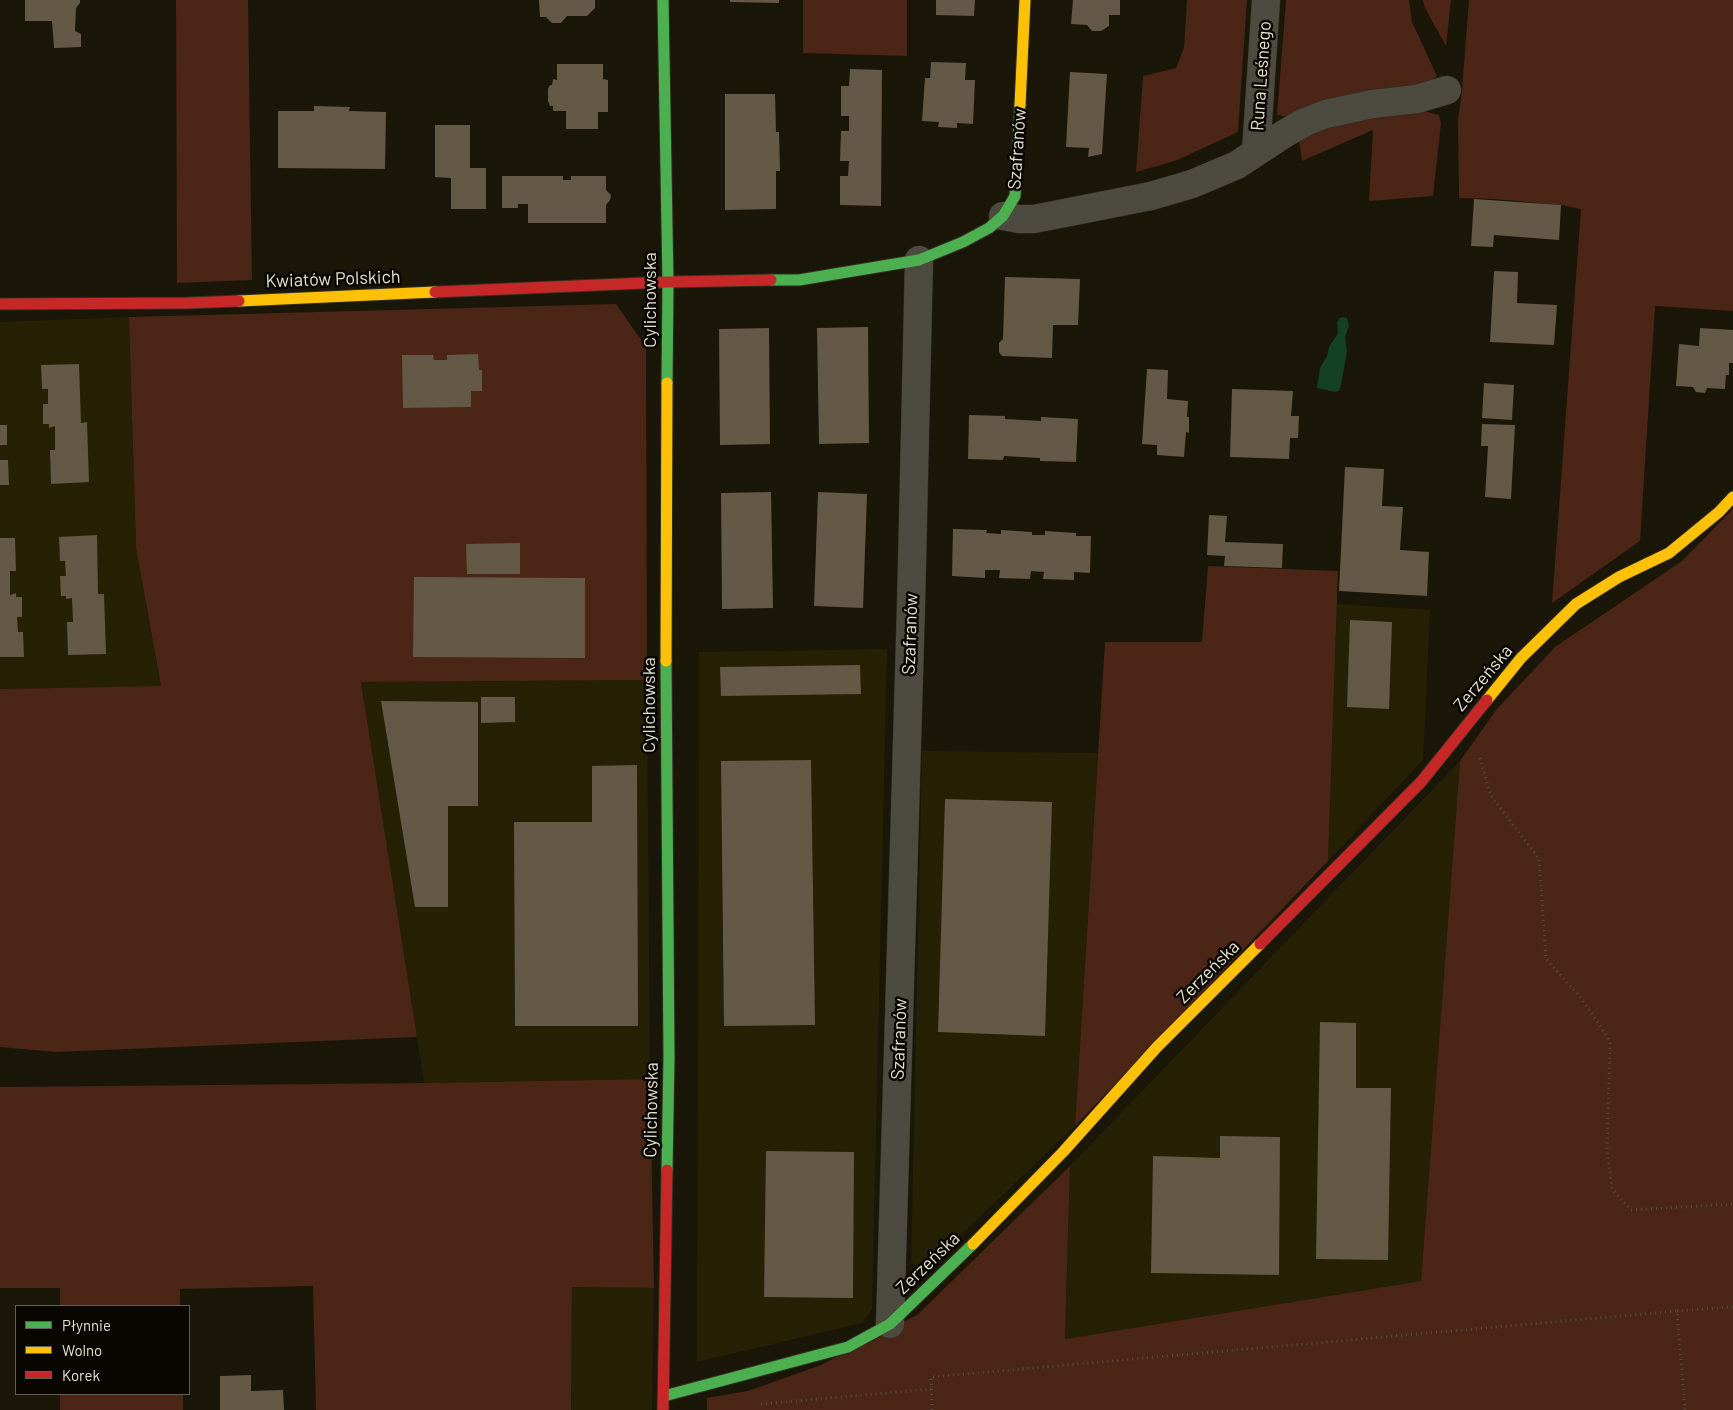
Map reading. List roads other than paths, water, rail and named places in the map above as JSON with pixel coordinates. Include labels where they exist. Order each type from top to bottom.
[{"type":"street","name":"Cylichowska","points":[[663,0],[668,282],[666,685],[669,1058],[663,1410]]},
{"type":"street","name":"Szafranów","points":[[890,1324],[919,260],[963,242],[989,228],[1002,216],[1015,196],[1025,0]]},
{"type":"street","name":"Runa Leśnego","points":[[1256,152],[1266,0]]},
{"type":"street","points":[[1002,216],[1034,219],[1151,196],[1192,184],[1237,165],[1298,126],[1326,114],[1372,104],[1417,99],[1447,90]]},
{"type":"street","name":"Kwiatów Polskich","points":[[0,304],[188,303],[668,282],[799,280],[919,260]]},
{"type":"street","name":"Zerzeńska","points":[[664,1396],[848,1347],[890,1324],[990,1228],[1063,1152],[1157,1047],[1420,782],[1521,658],[1576,604],[1619,577],[1669,553],[1719,512],[1733,496]]}]
